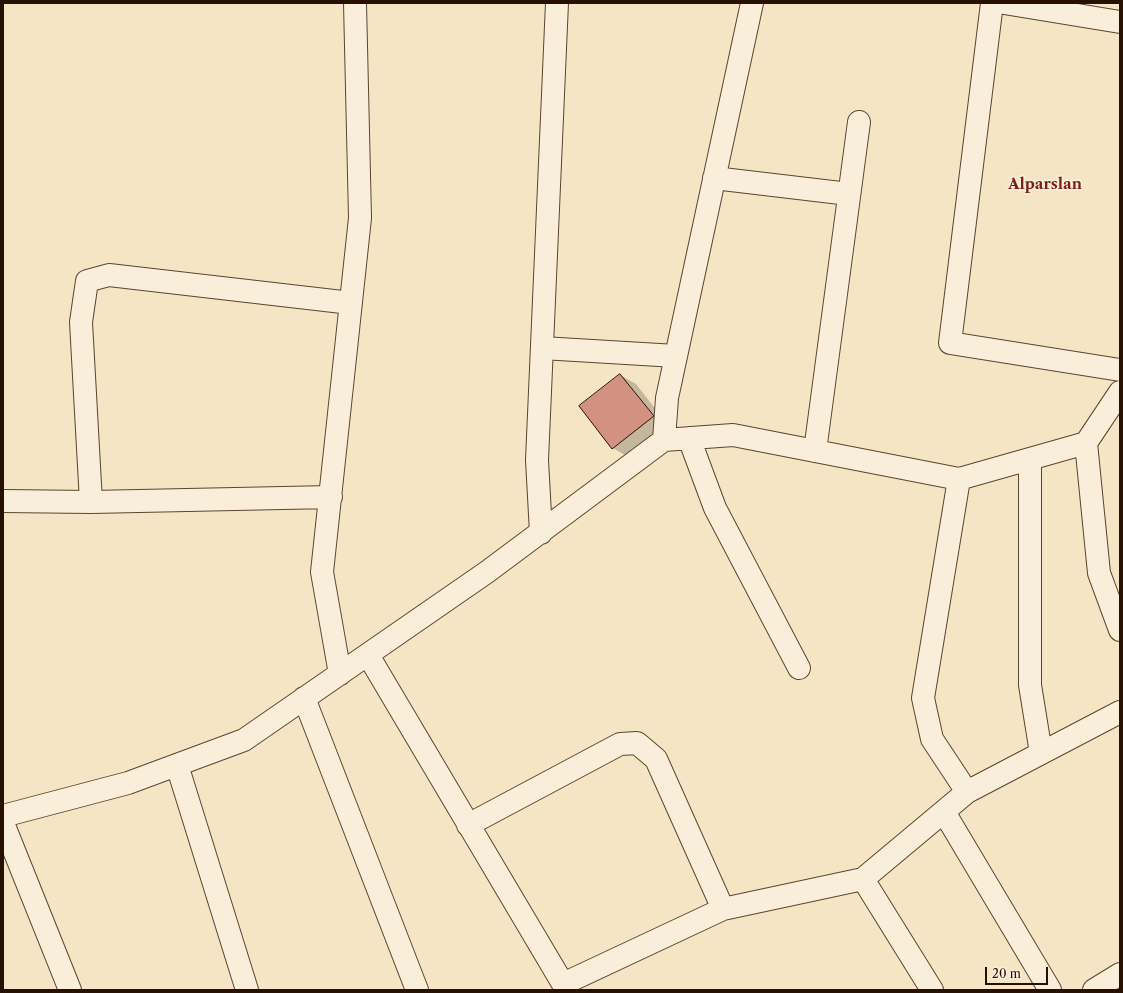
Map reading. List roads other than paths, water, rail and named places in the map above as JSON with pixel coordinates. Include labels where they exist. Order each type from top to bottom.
[{"type":"street","points":[[340,674],[322,572],[360,218],[355,3]]},
{"type":"street","points":[[541,532],[537,460],[557,3]]},
{"type":"street","points":[[664,440],[666,398],[752,3]]},
{"type":"street","points":[[992,3],[950,343],[1120,370]]},
{"type":"street","points":[[1004,3],[1120,22]]},
{"type":"street","points":[[815,451],[859,122]]},
{"type":"street","points":[[714,178],[849,194]]},
{"type":"street","points":[[91,502],[81,322],[87,280],[109,275],[351,303]]},
{"type":"street","points":[[542,348],[676,356]]},
{"type":"street","points":[[1120,392],[1086,443],[1099,573],[1120,630]]},
{"type":"street","points":[[3,816],[128,783],[244,740],[487,572],[664,440],[733,435],[958,479],[1086,443]]},
{"type":"street","points":[[689,438],[715,508],[799,668]]},
{"type":"street","points":[[1030,459],[1030,685],[1041,754]]},
{"type":"street","points":[[958,479],[923,698],[932,739],[967,792]]},
{"type":"street","points":[[3,501],[91,502],[331,497]]},
{"type":"street","points":[[368,655],[468,825],[556,987],[723,909],[863,879],[967,792],[1120,712]]},
{"type":"street","points":[[304,698],[417,990]]},
{"type":"street","points":[[468,825],[620,744],[636,743],[656,758],[723,909]]},
{"type":"street","points":[[176,765],[247,990]]},
{"type":"street","points":[[944,812],[1050,990]]},
{"type":"street","points":[[3,823],[70,990]]},
{"type":"street","points":[[863,879],[932,990]]},
{"type":"street","points":[[1094,990],[1120,974]]},
{"type":"district","name":"Alparslan","points":[[1045,185]]}]
